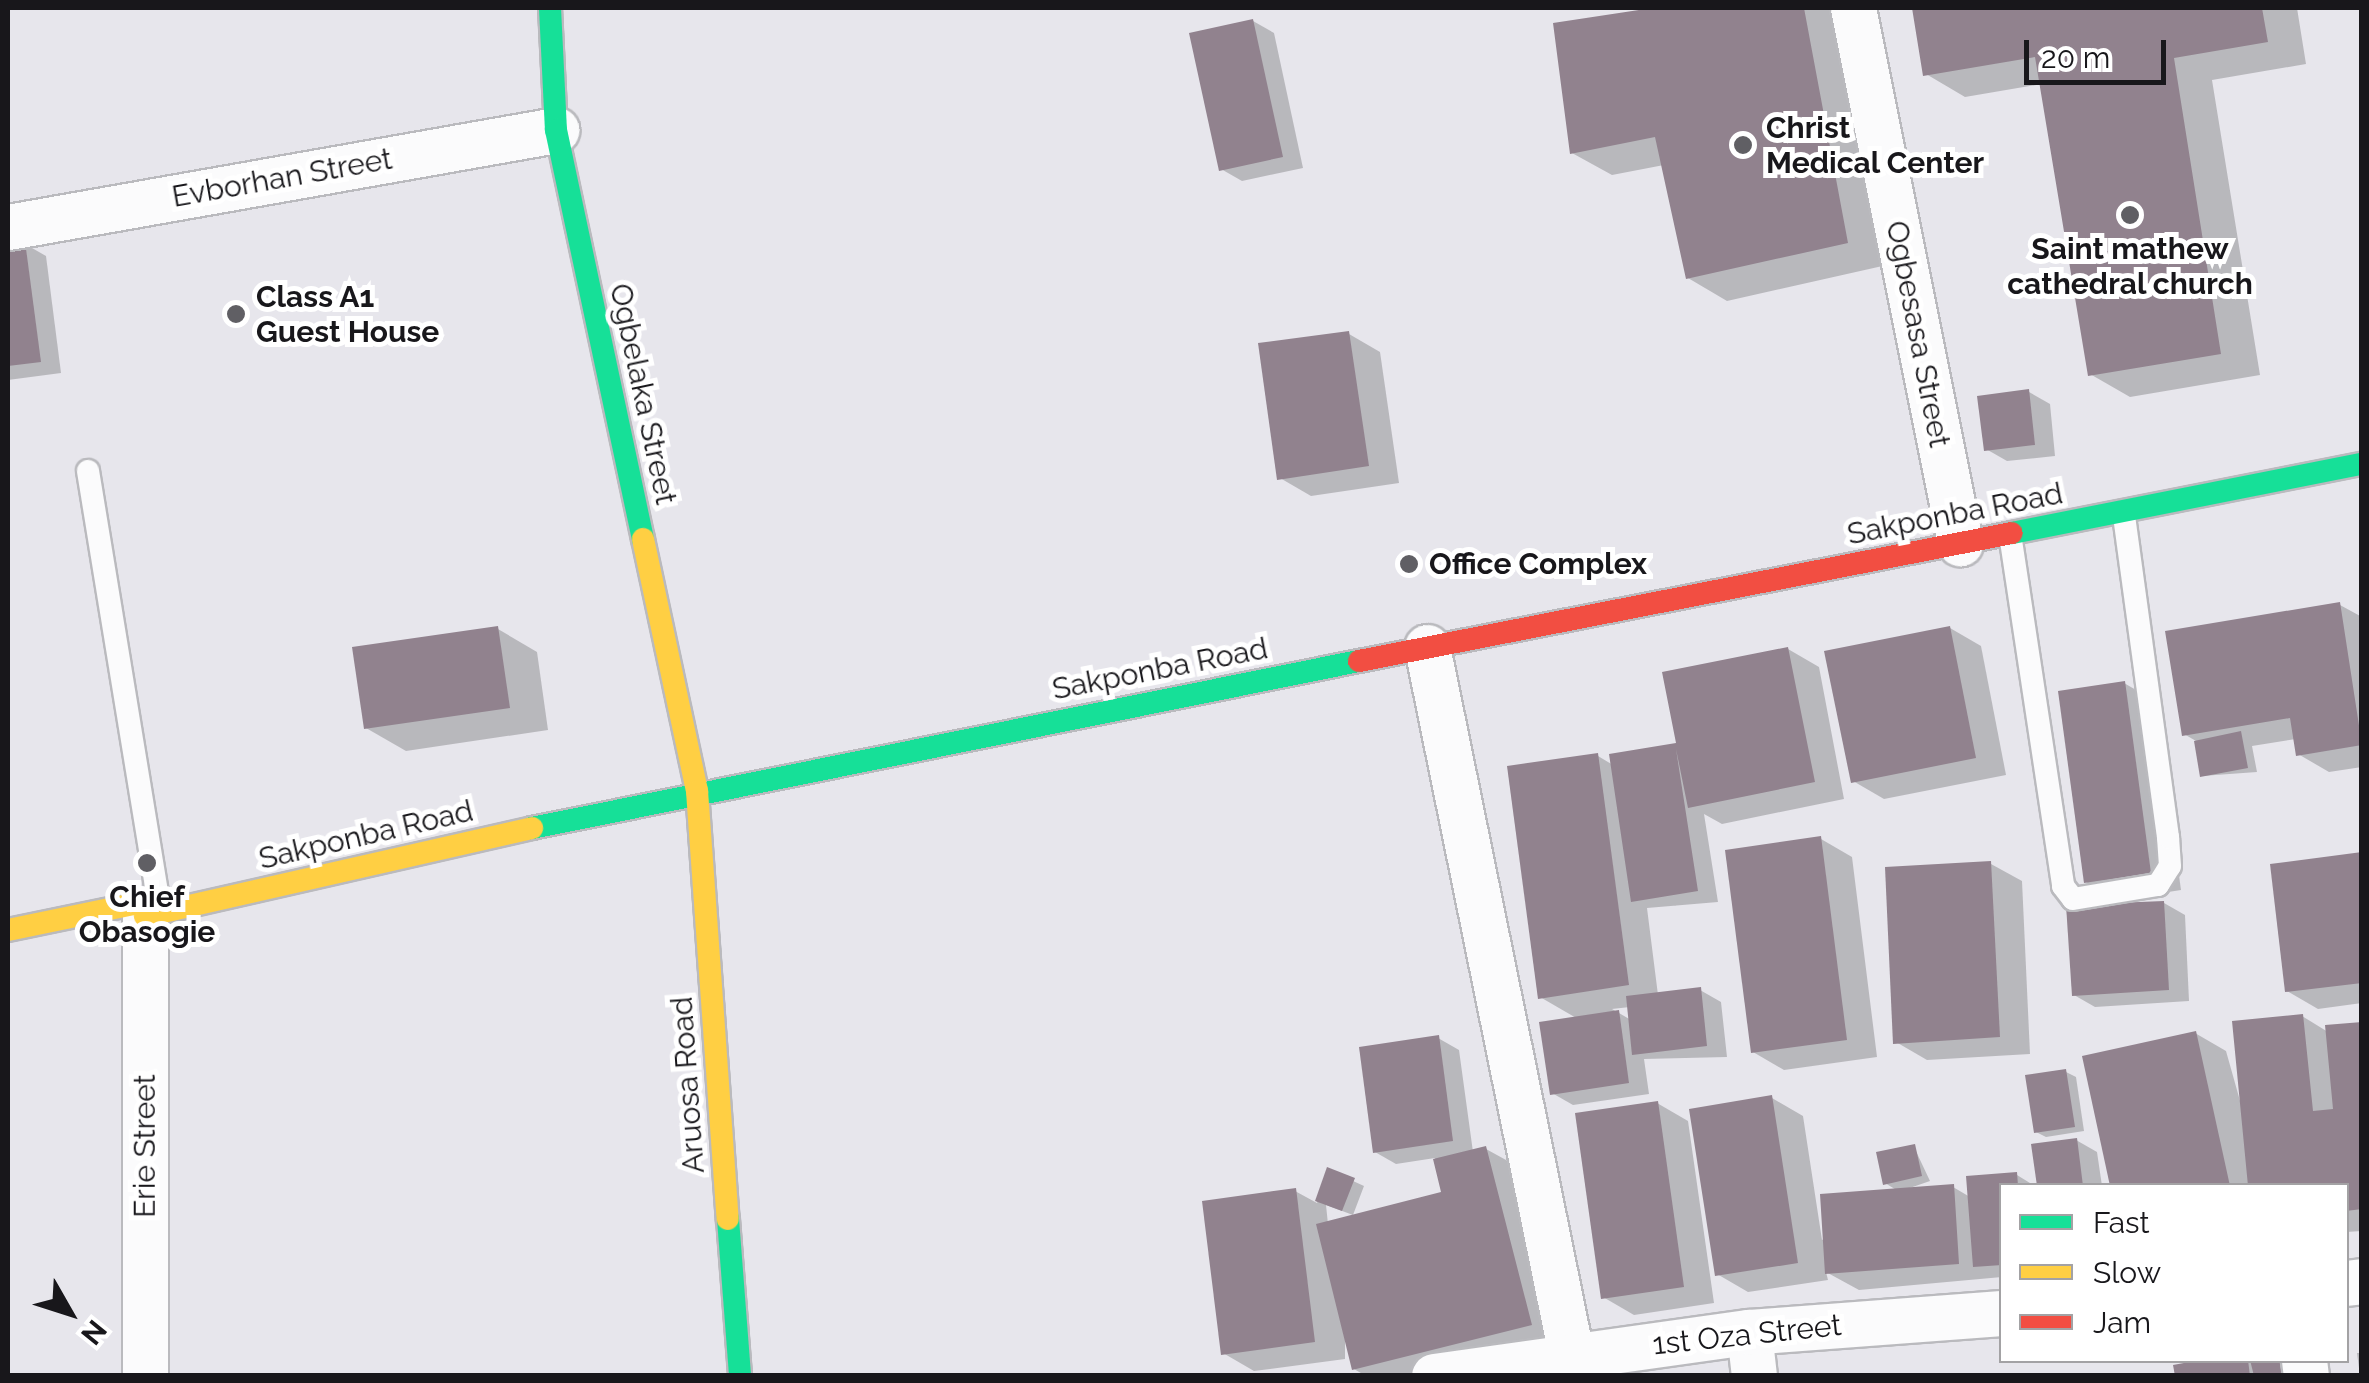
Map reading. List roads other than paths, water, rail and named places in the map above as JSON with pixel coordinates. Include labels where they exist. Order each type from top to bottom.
[{"type":"main road","name":"Ogbelaka Street","points":[[550,8],[556,130],[697,791]]},
{"type":"main road","name":"Sakponba Road","points":[[8,930],[151,907],[697,791],[2010,532],[2124,514],[2362,464]]},
{"type":"main road","name":"Aruosa Road","points":[[697,791],[740,1376]]},
{"type":"street","name":"Ogbesasa Street","points":[[1853,8],[1960,543]]},
{"type":"street","name":"Evborhan Street","points":[[8,227],[556,130]]},
{"type":"street","points":[[1428,647],[1570,1354]]},
{"type":"street","name":"Erie Street","points":[[145,1376],[151,907]]},
{"type":"street","name":"1st Oza Street","points":[[1434,1376],[1570,1354],[1752,1354],[1999,1313]]},
{"type":"lane","points":[[88,471],[151,907]]},
{"type":"lane","points":[[2010,532],[2064,886],[2073,899],[2158,886],[2170,866],[2168,837],[2124,514]]},
{"type":"place","name":"Christ Medical Center","points":[[1743,145]]},
{"type":"place","name":"Saint mathew cathedral church","points":[[2130,215]]},
{"type":"place","name":"Class A1 Guest House","points":[[236,314]]},
{"type":"place","name":"Office Complex","points":[[1409,564]]},
{"type":"place","name":"Chief Obasogie","points":[[147,863]]}]
